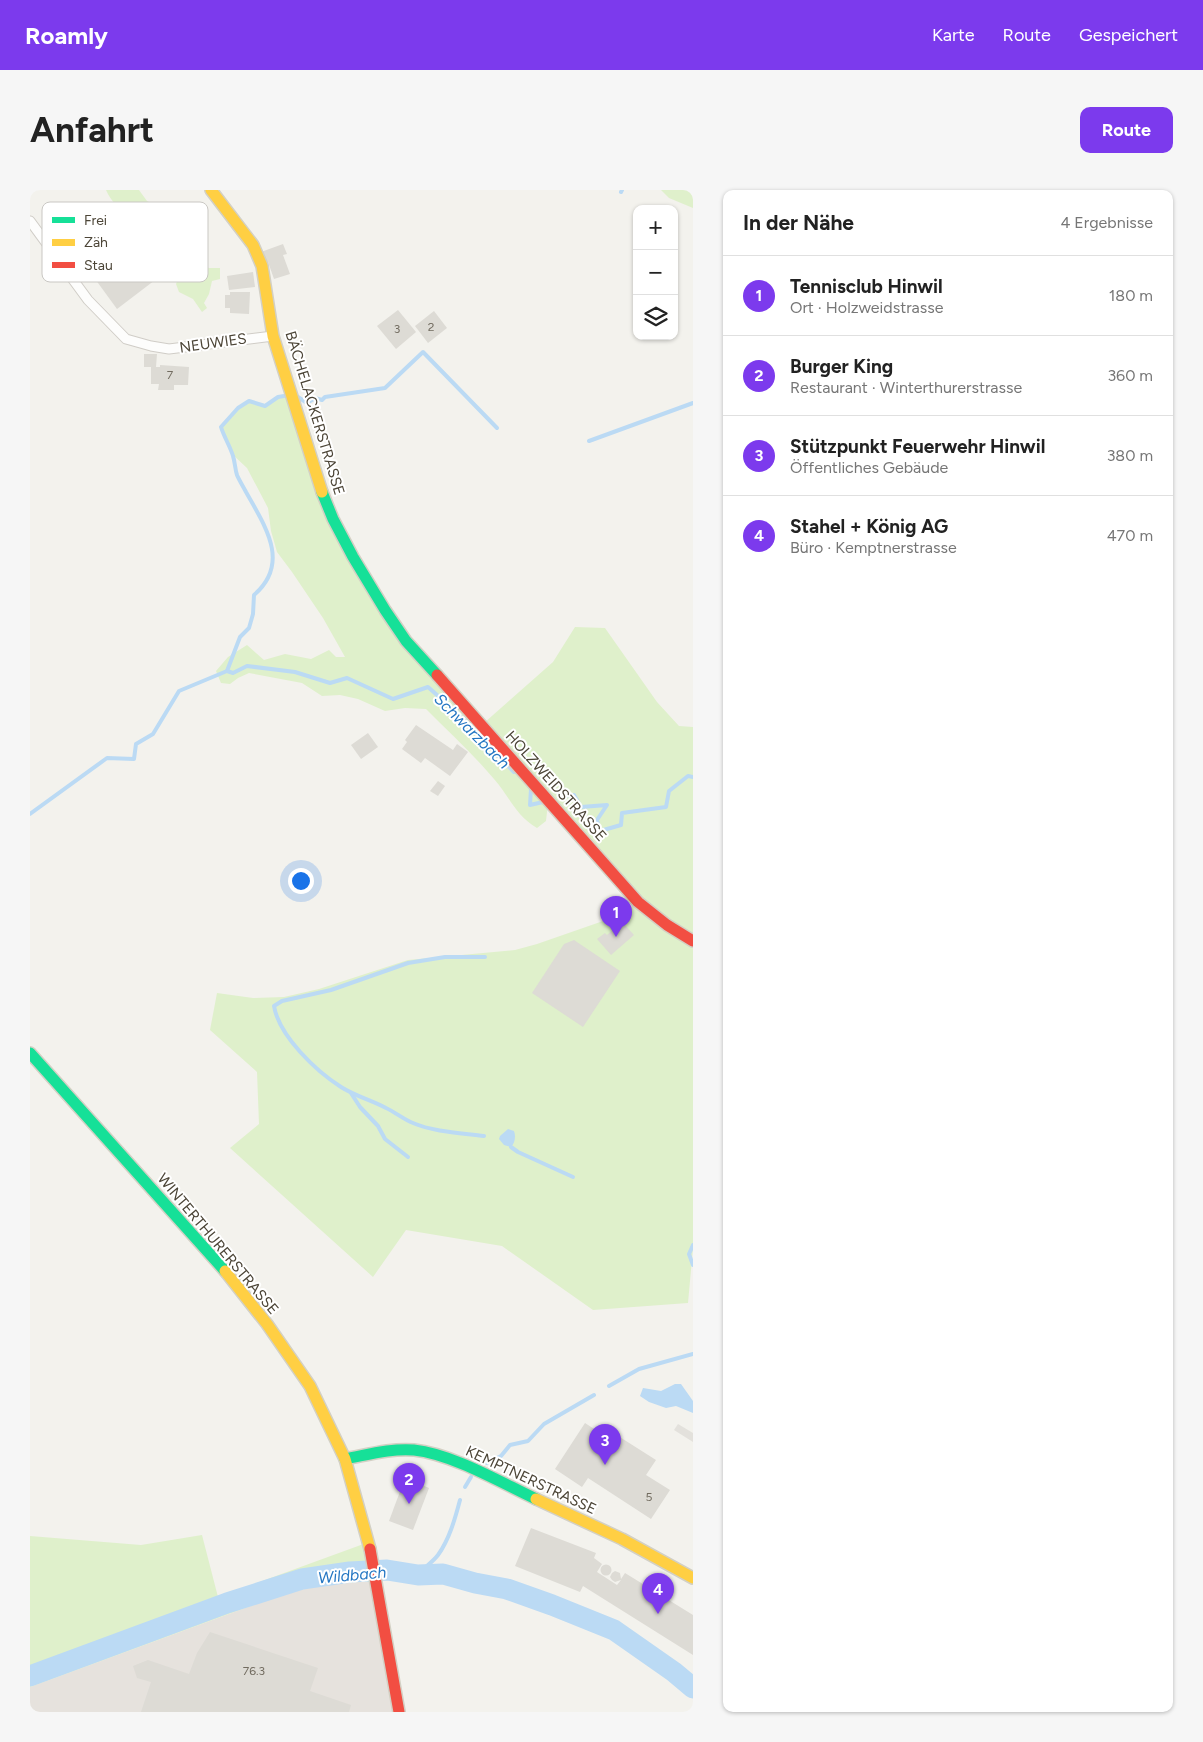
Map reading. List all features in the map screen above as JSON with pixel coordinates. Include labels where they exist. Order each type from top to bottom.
[{"type":"street","name":"BÄCHELACKERSTRASSE","points":[[211,190],[253,245],[264,278],[273,336],[317,480],[333,519],[385,610],[406,640]]},
{"type":"street","name":"NEUWIES","points":[[30,221],[42,237]]},
{"type":"street","name":"NEUWIES","points":[[75,282],[88,300],[126,339],[151,346],[170,349],[187,348],[223,341],[273,336]]},
{"type":"street","name":"HOLZWEIDSTRASSE","points":[[406,640],[638,902],[667,925],[693,941]]},
{"type":"street","name":"WINTERTHURERSTRASSE","points":[[30,1053],[219,1263],[267,1324],[310,1386],[345,1459],[372,1555],[399,1712]]},
{"type":"street","name":"KEMPTNERSTRASSE","points":[[345,1459],[392,1450],[414,1450],[446,1457],[622,1539],[693,1578]]},
{"type":"shaded area","points":[[678,1424],[693,1433],[693,1442],[674,1430]]},
{"type":"shaded area","points":[[376,1581],[399,1712],[30,1712],[30,1687],[308,1585]]},
{"type":"green space","points":[[106,190],[139,190],[149,202],[114,202]]},
{"type":"green space","points":[[661,190],[693,190],[693,208],[669,198]]},
{"type":"green space","points":[[208,268],[220,268],[220,279],[212,281],[209,294],[204,303],[207,308],[202,312],[193,299],[179,292],[177,282],[208,282]]},
{"type":"green space","points":[[278,397],[292,397],[317,480],[385,610],[548,803],[546,821],[537,828],[523,817],[486,770],[426,709],[405,708],[385,711],[358,699],[340,695],[322,696],[302,683],[249,673],[230,684],[221,683],[216,671],[228,657],[247,645],[264,660],[285,654],[311,659],[329,650],[336,657],[345,657],[323,618],[277,552],[271,531],[268,508],[247,468],[232,454],[221,427],[238,408],[249,401],[265,406]]},
{"type":"green space","points":[[575,627],[605,628],[657,702],[679,726],[693,727],[693,1248],[688,1303],[593,1310],[502,1246],[406,1230],[373,1277],[230,1148],[259,1124],[257,1072],[210,1030],[217,993],[253,998],[284,997],[319,989],[408,960],[515,950],[606,920],[624,912],[638,902],[484,723],[553,662]]},
{"type":"green space","points":[[202,1535],[218,1597],[369,1542],[376,1581],[308,1585],[30,1687],[30,1536],[141,1545]]},
{"type":"water","points":[[508,1129],[515,1133],[511,1147],[504,1145],[499,1139]]},
{"type":"water","points":[[675,1384],[681,1384],[693,1401],[693,1413],[676,1406],[666,1408],[649,1402],[640,1396],[643,1388],[661,1391]]},
{"type":"building","points":[[283,244],[287,254],[283,255],[290,274],[274,279],[268,262],[265,263],[261,252]]},
{"type":"building","points":[[253,272],[255,287],[229,290],[227,276]]},
{"type":"building","points":[[97,282],[152,282],[117,309]]},
{"type":"building","points":[[230,292],[250,292],[249,314],[230,313],[230,308],[225,308],[225,295],[230,295]]},
{"type":"building","points":[[398,310],[416,332],[396,349],[377,326]]},
{"type":"building","points":[[434,311],[447,328],[428,343],[415,326]]},
{"type":"building","points":[[144,354],[157,354],[156,367],[160,367],[160,365],[189,367],[188,385],[174,385],[174,390],[158,390],[159,384],[151,384],[151,367],[144,367]]},
{"type":"building","points":[[416,725],[453,750],[457,744],[468,752],[450,776],[425,758],[421,763],[402,749],[407,742],[405,740]]},
{"type":"building","points":[[368,733],[378,747],[361,759],[351,745]]},
{"type":"building","points":[[438,781],[445,786],[438,796],[430,791]]},
{"type":"building","points":[[622,922],[634,935],[611,955],[597,939],[605,933],[607,935]]},
{"type":"building","points":[[574,940],[620,971],[583,1027],[532,993],[564,944]]},
{"type":"building","points":[[585,1423],[611,1440],[615,1434],[656,1460],[646,1475],[670,1490],[651,1519],[588,1478],[582,1487],[555,1469]]},
{"type":"building","points":[[405,1478],[429,1488],[413,1530],[389,1521]]},
{"type":"building","points":[[531,1528],[596,1553],[594,1558],[602,1564],[597,1572],[617,1585],[621,1580],[615,1582],[610,1577],[615,1571],[620,1573],[621,1579],[625,1573],[693,1615],[693,1655],[583,1586],[580,1592],[515,1566]]},
{"type":"building","points":[[606,1564],[612,1570],[606,1576],[600,1570]]},
{"type":"building","points":[[210,1632],[318,1668],[310,1691],[351,1705],[349,1712],[141,1712],[151,1682],[137,1678],[133,1666],[148,1660],[189,1674],[197,1653]]},
{"type":"waterway","points":[[298,397],[307,403],[315,398],[322,400],[325,397],[385,388],[423,352],[497,428]]},
{"type":"waterway","points":[[227,671],[240,637],[249,628],[253,614],[254,595],[265,583],[271,570],[273,557],[267,531],[236,473],[233,456],[221,427],[238,408],[249,401],[265,406],[278,397],[284,396]]},
{"type":"waterway","points":[[589,441],[693,403]]},
{"type":"waterway","name":"Schwarzbach","points":[[30,814],[107,758],[134,759],[136,744],[153,734],[179,691],[227,671],[233,673],[247,666],[295,672],[330,683],[347,678],[393,699],[428,687],[455,711],[514,772]]},
{"type":"waterway","name":"Schwarzbach","points":[[560,796],[574,795],[581,807],[607,805],[597,820],[600,831],[621,825],[622,813],[666,807],[669,791],[688,776],[693,777]]},
{"type":"waterway","name":"Schwarzbach","points":[[531,789],[530,805],[543,802]]},
{"type":"waterway","points":[[484,1136],[448,1132],[421,1126],[341,1087],[321,1072],[300,1052],[283,1029],[274,1006],[282,1001],[331,990],[408,963],[445,957],[485,957]]},
{"type":"waterway","points":[[351,1093],[360,1107],[378,1126],[385,1139],[408,1157]]},
{"type":"waterway","points":[[511,1147],[573,1177]]},
{"type":"waterway","points":[[693,1245],[689,1254],[693,1265]]},
{"type":"waterway","points":[[609,1386],[639,1369],[693,1354]]},
{"type":"waterway","points":[[487,1463],[501,1456],[510,1445],[528,1441],[544,1424],[594,1395]]},
{"type":"waterway","points":[[465,1487],[471,1477]]},
{"type":"waterway","points":[[418,1575],[436,1558],[442,1549],[451,1529],[460,1500]]},
{"type":"waterway","name":"Wildbach","points":[[30,1676],[227,1603],[302,1579],[350,1572],[387,1570],[418,1575],[443,1574],[507,1589],[552,1605],[614,1630],[674,1672],[693,1688]]},
{"type":"traffic: fast","points":[[322,492],[333,519],[353,557],[385,610],[406,641],[437,675]]},
{"type":"traffic: fast","points":[[30,1053],[225,1271]]},
{"type":"traffic: fast","points":[[345,1459],[397,1450],[414,1450],[429,1453],[460,1463],[536,1499]]},
{"type":"traffic: slow","points":[[211,190],[253,245],[262,266],[273,336],[322,492]]},
{"type":"traffic: slow","points":[[225,1271],[267,1324],[310,1386],[345,1459],[370,1549]]},
{"type":"traffic: slow","points":[[536,1499],[622,1539],[693,1578]]},
{"type":"traffic: jam","points":[[437,675],[638,902],[667,925],[693,941]]},
{"type":"traffic: jam","points":[[370,1549],[399,1712]]},
{"type":"place","name":"Tennisclub Hinwil","points":[[616,937]]},
{"type":"place","name":"Stützpunkt Feuerwehr Hinwil","points":[[605,1465]]},
{"type":"place","name":"Burger King","points":[[409,1504]]},
{"type":"place","name":"Stahel + König AG","points":[[658,1614]]}]
